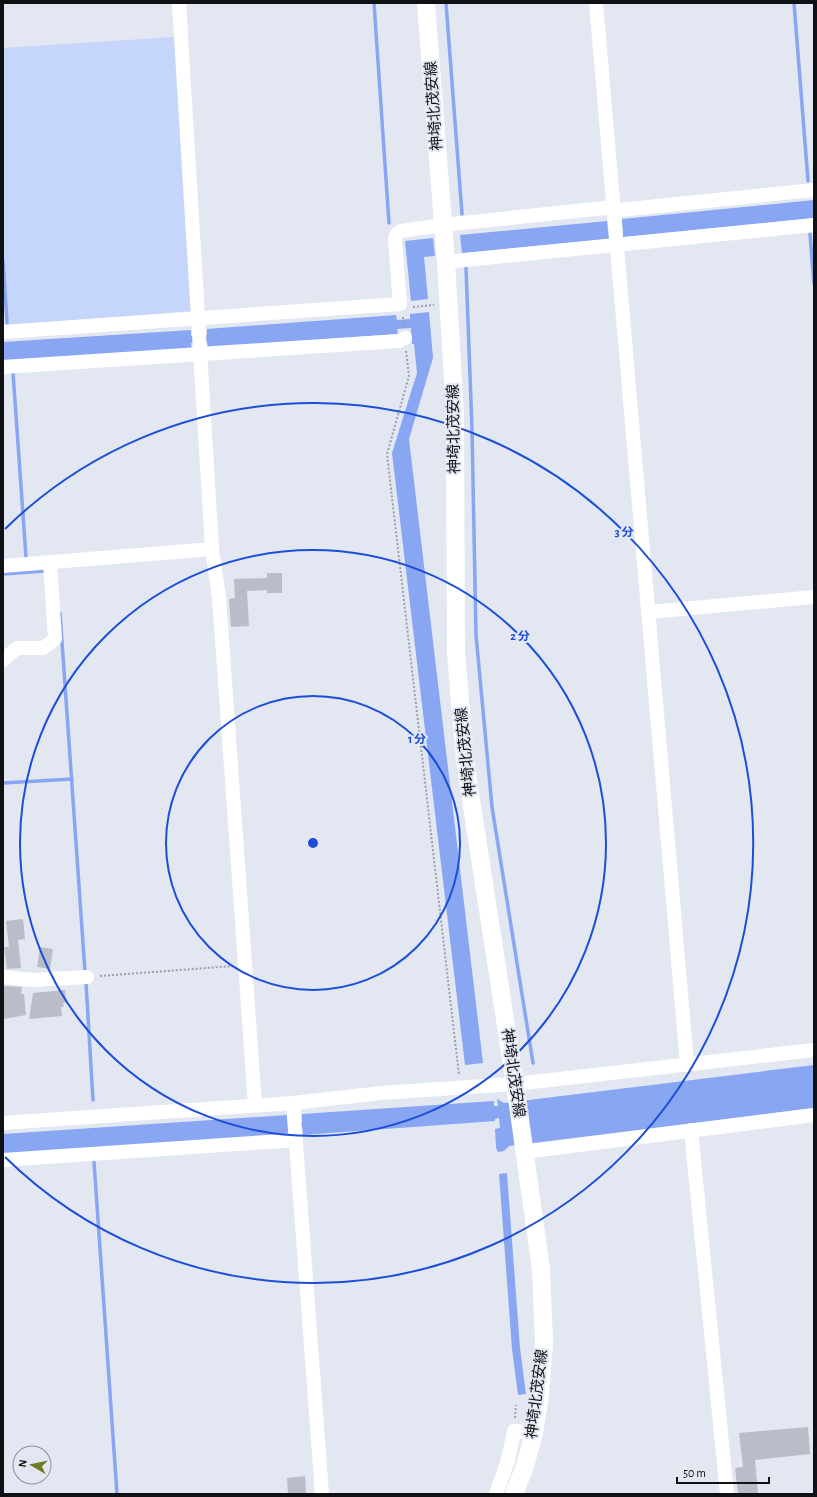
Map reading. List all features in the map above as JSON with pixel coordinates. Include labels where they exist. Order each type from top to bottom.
[{"type":"main road","name":"神埼北茂安線","points":[[426,3],[446,262],[455,414],[456,653],[465,761],[541,1269],[544,1342],[540,1395],[534,1433],[525,1466],[514,1494]]},
{"type":"street","points":[[178,3],[212,549],[220,605],[255,1105]]},
{"type":"street","points":[[596,3],[687,1064]]},
{"type":"street","points":[[3,332],[400,304],[395,239],[396,235],[401,231],[443,225],[614,207],[619,210],[814,190]]},
{"type":"street","points":[[446,262],[814,225]]},
{"type":"street","points":[[3,367],[200,344],[399,341],[404,338]]},
{"type":"street","points":[[3,566],[212,549]]},
{"type":"street","points":[[3,660],[17,648],[43,648],[55,639],[50,562]]},
{"type":"street","points":[[649,612],[814,597]]},
{"type":"street","points":[[3,977],[34,980],[87,977]]},
{"type":"street","points":[[3,1123],[293,1103],[381,1093],[460,1087],[515,1089],[687,1064],[814,1050]]},
{"type":"street","points":[[293,1103],[322,1494]]},
{"type":"street","points":[[524,1152],[814,1115]]},
{"type":"street","points":[[3,1160],[295,1130]]},
{"type":"street","points":[[691,1130],[727,1494]]},
{"type":"street","points":[[496,1494],[508,1460],[514,1431],[534,1433]]},
{"type":"path","points":[[409,307],[436,305]]},
{"type":"path","points":[[404,338],[409,376],[387,454],[460,1087]]},
{"type":"path","points":[[87,977],[235,966]]},
{"type":"shaded area","points":[[174,37],[192,311],[8,325],[3,253],[3,48]]},
{"type":"water","points":[[814,200],[814,218],[623,237],[622,219]]},
{"type":"water","points":[[607,221],[609,239],[462,253],[460,235]]},
{"type":"water","points":[[433,238],[435,256],[424,257],[428,299],[411,301],[405,241]]},
{"type":"water","points":[[429,312],[433,358],[409,439],[483,1063],[465,1065],[392,453],[417,373],[411,328],[397,329],[398,334],[208,348],[207,342],[191,343],[192,349],[3,361],[3,342],[191,330],[191,336],[207,335],[207,329],[396,315],[397,320],[410,319],[410,314]]},
{"type":"water","points":[[814,1065],[814,1108],[509,1146],[504,1151],[498,1152],[496,1148],[495,1129],[500,1128],[499,1118],[495,1119],[495,1121],[303,1135],[302,1127],[288,1128],[289,1136],[3,1155],[3,1134],[287,1115],[288,1123],[302,1122],[302,1114],[494,1101],[494,1106],[498,1106],[497,1099],[504,1103]]},
{"type":"water","points":[[507,1173],[520,1348],[526,1394],[518,1395],[512,1349],[499,1174]]},
{"type":"building","points":[[267,573],[282,573],[282,593],[267,593],[267,590],[247,591],[249,626],[231,627],[229,599],[235,598],[234,579],[267,578]]},
{"type":"building","points":[[23,919],[25,939],[18,940],[21,968],[7,969],[4,947],[9,947],[6,921]]},
{"type":"building","points":[[40,947],[53,949],[50,969],[37,967]]},
{"type":"building","points":[[3,986],[22,987],[21,994],[24,994],[26,1015],[3,1019]]},
{"type":"building","points":[[65,990],[66,1002],[63,1003],[64,1007],[61,1007],[62,1016],[29,1019],[33,993]]},
{"type":"building","points":[[808,1427],[810,1454],[755,1460],[758,1494],[738,1494],[735,1468],[743,1467],[739,1433]]},
{"type":"building","points":[[305,1476],[306,1494],[288,1494],[287,1478]]},
{"type":"waterway","points":[[374,3],[389,223]]},
{"type":"waterway","points":[[446,3],[462,214]]},
{"type":"waterway","points":[[794,3],[808,181]]},
{"type":"waterway","points":[[810,234],[814,284]]},
{"type":"waterway","points":[[3,261],[7,323]]},
{"type":"waterway","points":[[466,268],[472,429],[476,635],[492,807],[533,1063]]},
{"type":"waterway","points":[[13,373],[26,557]]},
{"type":"waterway","points":[[3,574],[44,571]]},
{"type":"waterway","points":[[60,613],[85,972]]},
{"type":"waterway","points":[[3,783],[72,779]]},
{"type":"waterway","points":[[86,983],[93,1100]]},
{"type":"waterway","points":[[94,1162],[117,1494]]}]
